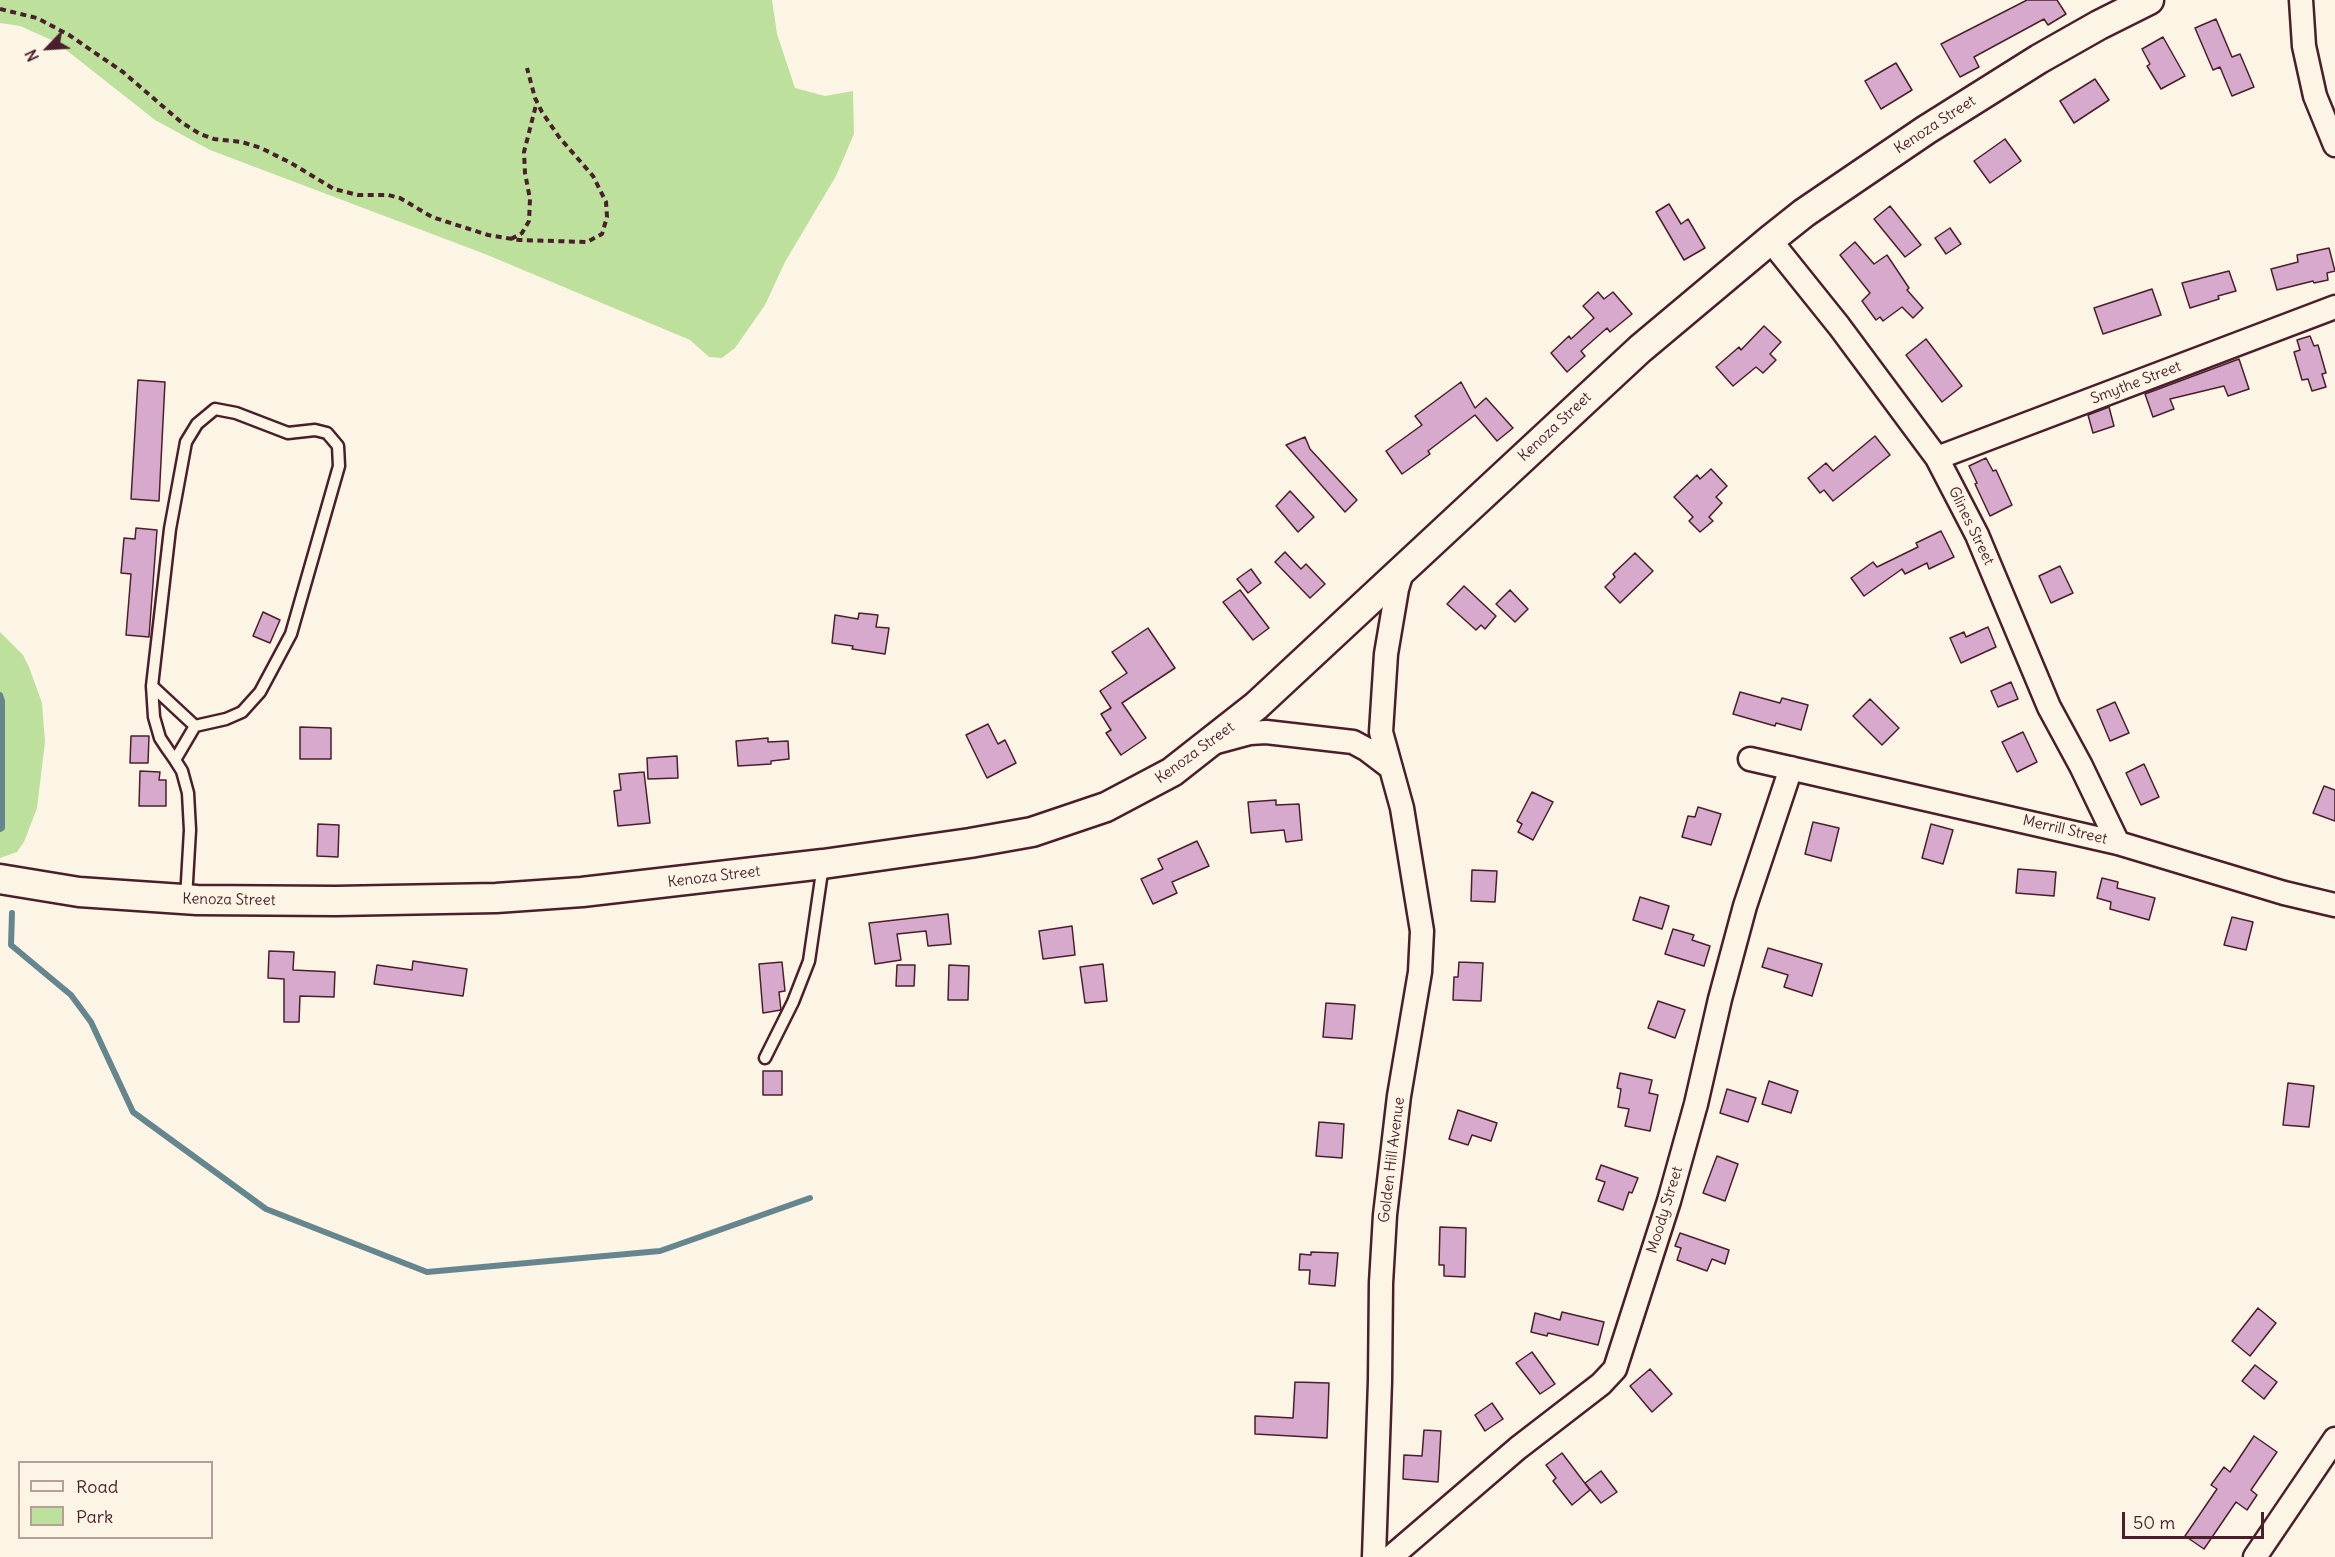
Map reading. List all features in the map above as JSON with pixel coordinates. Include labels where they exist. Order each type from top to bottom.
[{"type":"street","name":"Kenoza Street","points":[[0,879],[79,892],[186,899],[336,901],[496,898],[582,892],[823,864],[1002,838],[1050,827],[1106,807],[1172,772],[1256,706],[1647,343],[1770,240],[1862,173],[2039,59],[2149,0]]},
{"type":"street","points":[[2301,0],[2304,46],[2315,96],[2335,145]]},
{"type":"street","name":"Glines Street","points":[[1770,240],[1839,326],[1937,458],[1977,535],[2049,707],[2081,766],[2118,843]]},
{"type":"street","name":"Smythe Street","points":[[1937,458],[2335,307]]},
{"type":"street","name":"Golden Hill Avenue","points":[[1374,1557],[1381,1283],[1385,1215],[1400,1096],[1420,972],[1422,931],[1402,808],[1382,732],[1386,654],[1402,572]]},
{"type":"street","points":[[1211,743],[1250,733],[1266,732],[1353,742],[1391,768]]},
{"type":"street","name":"Merrill Street","points":[[1750,759],[2118,843],[2284,893],[2335,905]]},
{"type":"street","name":"Moody Street","points":[[1391,1557],[1518,1448],[1601,1384],[1615,1369],[1672,1190],[1696,1104],[1720,999],[1745,906],[1791,768]]},
{"type":"street","points":[[2255,1557],[2335,1440]]},
{"type":"lane","points":[[175,760],[195,726],[226,719],[242,712],[260,692],[291,634],[339,466],[338,446],[327,433],[315,430],[288,433],[236,413],[215,409],[197,424],[186,442],[170,529],[152,686],[154,717],[160,738],[175,760],[183,771],[188,793],[190,830],[186,899]]},
{"type":"lane","points":[[152,686],[195,726]]},
{"type":"lane","points":[[765,1058],[793,1002],[809,961],[823,864]]},
{"type":"path","points":[[0,9],[37,18],[69,35],[123,72],[181,122],[200,134],[261,148],[334,189],[346,193],[400,198],[432,217],[488,235],[575,244],[587,242],[602,234],[606,226],[606,202],[597,184],[559,136],[537,101],[527,68]]},
{"type":"path","points":[[510,239],[522,233],[529,221],[530,199],[524,152],[537,101]]},
{"type":"green space","points":[[0,0],[772,0],[777,34],[795,88],[825,96],[853,91],[854,134],[836,176],[785,262],[765,305],[735,348],[722,358],[709,357],[690,340],[485,254],[210,150],[155,120],[56,42],[20,26],[0,23]]},
{"type":"green space","points":[[0,632],[23,655],[29,667],[42,703],[45,742],[37,808],[24,842],[17,852],[0,858]]},
{"type":"building","points":[[2027,0],[2057,0],[2066,14],[2048,25],[2044,19],[1974,57],[1979,67],[1960,77],[1941,44]]},
{"type":"building","points":[[2216,19],[2232,57],[2240,54],[2254,87],[2232,96],[2220,67],[2213,70],[2195,28]]},
{"type":"building","points":[[2163,37],[2185,76],[2161,89],[2147,66],[2150,64],[2142,49]]},
{"type":"building","points":[[1896,63],[1912,90],[1881,109],[1865,81]]},
{"type":"building","points":[[2095,79],[2109,100],[2074,123],[2060,101]]},
{"type":"building","points":[[2005,139],[2021,161],[1990,183],[1974,161]]},
{"type":"building","points":[[1669,204],[1681,224],[1688,219],[1705,248],[1684,260],[1656,212]]},
{"type":"building","points":[[1890,206],[1921,245],[1905,257],[1874,219]]},
{"type":"building","points":[[1950,228],[1961,244],[1946,254],[1935,238]]},
{"type":"building","points":[[1855,242],[1874,264],[1887,255],[1909,288],[1907,290],[1923,308],[1913,318],[1902,307],[1883,321],[1880,317],[1876,320],[1862,301],[1870,293],[1840,255]]},
{"type":"building","points":[[2329,248],[2335,271],[2327,273],[2328,280],[2314,283],[2313,281],[2277,290],[2271,269],[2298,262],[2297,255]]},
{"type":"building","points":[[2229,271],[2236,291],[2190,308],[2182,283]]},
{"type":"building","points":[[2152,289],[2161,315],[2103,334],[2094,308]]},
{"type":"building","points":[[1598,292],[1604,299],[1613,292],[1632,314],[1610,332],[1607,328],[1581,351],[1585,356],[1567,372],[1551,353],[1569,336],[1571,339],[1594,318],[1583,306]]},
{"type":"building","points":[[1764,326],[1781,342],[1770,354],[1776,360],[1763,373],[1756,367],[1733,386],[1716,367],[1739,347],[1741,350]]},
{"type":"building","points":[[2310,336],[2314,346],[2318,345],[2326,373],[2322,374],[2326,387],[2312,391],[2308,379],[2302,380],[2294,352],[2300,350],[2297,340]]},
{"type":"building","points":[[1926,339],[1962,386],[1942,402],[1906,355]]},
{"type":"building","points":[[2239,359],[2249,389],[2228,396],[2224,386],[2170,399],[2174,409],[2153,417],[2145,394]]},
{"type":"building","points":[[138,380],[165,382],[159,501],[131,499]]},
{"type":"building","points":[[1461,382],[1475,408],[1486,398],[1513,428],[1497,441],[1475,415],[1428,451],[1430,454],[1402,474],[1386,451],[1422,425],[1415,416]]},
{"type":"building","points":[[2109,407],[2114,426],[2093,433],[2088,415]]},
{"type":"building","points":[[1875,436],[1890,455],[1833,501],[1824,490],[1820,493],[1808,478],[1826,463],[1833,471]]},
{"type":"building","points":[[1305,437],[1310,449],[1357,500],[1345,512],[1286,445]]},
{"type":"building","points":[[1986,458],[1993,471],[1996,470],[2012,505],[1990,516],[1969,466]]},
{"type":"building","points":[[1711,469],[1727,486],[1716,497],[1722,503],[1709,517],[1713,521],[1700,532],[1689,521],[1693,517],[1674,497],[1697,475],[1700,479]]},
{"type":"building","points":[[1290,491],[1314,517],[1298,532],[1276,506]]},
{"type":"building","points":[[136,528],[157,530],[149,637],[126,635],[131,574],[121,573],[124,538],[135,539]]},
{"type":"building","points":[[1941,531],[1954,557],[1929,569],[1927,563],[1905,574],[1902,569],[1864,596],[1851,578],[1873,562],[1877,567],[1918,547],[1916,543]]},
{"type":"building","points":[[1285,552],[1301,569],[1306,564],[1325,584],[1310,598],[1275,562]]},
{"type":"building","points":[[1635,553],[1653,571],[1620,603],[1605,587],[1615,577],[1613,574]]},
{"type":"building","points":[[2060,566],[2073,593],[2051,603],[2039,576]]},
{"type":"building","points":[[1251,569],[1261,583],[1248,593],[1237,579]]},
{"type":"building","points":[[1464,586],[1496,616],[1485,629],[1481,625],[1476,630],[1447,604]]},
{"type":"building","points":[[1240,590],[1269,628],[1253,640],[1223,602]]},
{"type":"building","points":[[1510,590],[1528,609],[1515,622],[1496,604]]},
{"type":"building","points":[[263,612],[280,620],[270,643],[253,636]]},
{"type":"building","points":[[859,613],[878,615],[876,627],[889,628],[885,654],[852,649],[853,646],[832,643],[835,615],[858,619]]},
{"type":"building","points":[[1988,627],[1996,647],[1961,663],[1950,638],[1964,632],[1966,637]]},
{"type":"building","points":[[1148,628],[1175,668],[1122,703],[1146,738],[1121,755],[1106,733],[1111,730],[1101,714],[1111,708],[1100,691],[1127,673],[1112,652]]},
{"type":"building","points":[[2011,682],[2018,699],[1998,707],[1991,691]]},
{"type":"building","points":[[1740,692],[1780,703],[1782,698],[1808,705],[1801,730],[1776,723],[1775,726],[1733,714]]},
{"type":"building","points":[[1870,699],[1899,728],[1882,745],[1853,716]]},
{"type":"building","points":[[2115,702],[2129,733],[2110,741],[2097,710]]},
{"type":"building","points":[[988,724],[998,744],[1005,740],[1016,763],[987,778],[966,735]]},
{"type":"building","points":[[300,727],[331,728],[331,759],[300,759]]},
{"type":"building","points":[[2023,732],[2037,762],[2017,772],[2002,742]]},
{"type":"building","points":[[131,736],[149,736],[148,763],[130,763]]},
{"type":"building","points":[[768,738],[768,742],[788,741],[789,759],[771,761],[771,764],[738,766],[736,741]]},
{"type":"building","points":[[677,756],[678,778],[648,779],[647,758]]},
{"type":"building","points":[[2144,764],[2159,797],[2141,805],[2126,773]]},
{"type":"building","points":[[140,771],[160,772],[159,780],[166,780],[166,806],[139,806]]},
{"type":"building","points":[[644,772],[650,823],[618,826],[614,791],[621,790],[619,774]]},
{"type":"building","points":[[2324,786],[2335,790],[2335,821],[2313,813]]},
{"type":"building","points":[[1532,792],[1553,802],[1533,840],[1518,832],[1522,824],[1517,821]]},
{"type":"building","points":[[1276,800],[1276,805],[1299,804],[1302,840],[1286,842],[1284,830],[1251,833],[1248,802]]},
{"type":"building","points":[[1698,807],[1721,814],[1711,845],[1682,837],[1688,816],[1695,817]]},
{"type":"building","points":[[1813,822],[1839,828],[1831,861],[1805,854]]},
{"type":"building","points":[[318,824],[339,825],[338,857],[317,856]]},
{"type":"building","points":[[1931,824],[1953,830],[1943,864],[1922,858]]},
{"type":"building","points":[[1197,841],[1209,866],[1172,882],[1177,893],[1153,904],[1141,879],[1163,869],[1158,859]]},
{"type":"building","points":[[2018,869],[2056,872],[2054,896],[2016,893]]},
{"type":"building","points":[[1472,870],[1497,871],[1495,902],[1471,901]]},
{"type":"building","points":[[2102,878],[2118,882],[2117,888],[2155,898],[2149,920],[2110,909],[2111,902],[2097,898]]},
{"type":"building","points":[[1640,897],[1669,906],[1662,929],[1633,920]]},
{"type":"building","points":[[948,914],[951,944],[928,946],[926,931],[897,934],[901,960],[875,964],[869,923]]},
{"type":"building","points":[[2232,917],[2253,922],[2246,950],[2224,945]]},
{"type":"building","points":[[1072,926],[1075,955],[1043,959],[1039,931]]},
{"type":"building","points":[[1673,929],[1694,935],[1692,940],[1710,946],[1704,966],[1665,954]]},
{"type":"building","points":[[1768,948],[1822,964],[1812,996],[1784,987],[1788,975],[1762,967]]},
{"type":"building","points":[[269,951],[294,952],[293,970],[335,972],[334,997],[300,996],[299,1022],[284,1022],[284,979],[268,978]]},
{"type":"building","points":[[413,961],[467,969],[463,996],[374,984],[377,965],[412,970]]},
{"type":"building","points":[[782,962],[785,991],[779,992],[781,1010],[763,1013],[759,964]]},
{"type":"building","points":[[1459,962],[1483,963],[1481,1001],[1453,1000],[1454,977],[1458,977]]},
{"type":"building","points":[[1103,964],[1107,1001],[1085,1003],[1080,967]]},
{"type":"building","points":[[897,965],[915,965],[914,986],[896,986]]},
{"type":"building","points":[[949,965],[969,966],[968,1000],[948,1000]]},
{"type":"building","points":[[1658,1001],[1685,1010],[1675,1038],[1648,1028]]},
{"type":"building","points":[[1326,1003],[1355,1005],[1352,1039],[1323,1037]]},
{"type":"building","points":[[763,1071],[782,1071],[782,1095],[763,1095]]},
{"type":"building","points":[[1620,1073],[1652,1080],[1649,1093],[1658,1095],[1650,1131],[1625,1126],[1629,1109],[1618,1107],[1621,1089],[1617,1088]]},
{"type":"building","points":[[1769,1081],[1798,1091],[1791,1113],[1762,1104]]},
{"type":"building","points":[[2288,1083],[2314,1086],[2309,1127],[2283,1125]]},
{"type":"building","points":[[1727,1089],[1756,1098],[1748,1122],[1720,1113]]},
{"type":"building","points":[[1458,1110],[1497,1123],[1491,1141],[1472,1135],[1468,1145],[1449,1139]]},
{"type":"building","points":[[1319,1122],[1344,1124],[1342,1158],[1316,1156]]},
{"type":"building","points":[[1717,1156],[1738,1164],[1725,1201],[1703,1193]]},
{"type":"building","points":[[1601,1165],[1638,1178],[1632,1193],[1629,1192],[1623,1210],[1598,1201],[1605,1182],[1596,1179]]},
{"type":"building","points":[[1440,1227],[1466,1228],[1465,1277],[1444,1276],[1444,1265],[1439,1265]]},
{"type":"building","points":[[1680,1233],[1729,1250],[1725,1264],[1712,1259],[1707,1271],[1677,1260],[1681,1248],[1675,1246]]},
{"type":"building","points":[[1311,1252],[1338,1253],[1335,1286],[1309,1284],[1310,1270],[1299,1270],[1300,1254],[1311,1255]]},
{"type":"building","points":[[2258,1308],[2276,1323],[2250,1356],[2232,1341]]},
{"type":"building","points":[[1562,1312],[1604,1322],[1598,1345],[1548,1333],[1547,1336],[1531,1332],[1535,1313],[1560,1320]]},
{"type":"building","points":[[1532,1352],[1555,1384],[1540,1394],[1516,1363]]},
{"type":"building","points":[[2255,1365],[2277,1382],[2264,1399],[2242,1381]]},
{"type":"building","points":[[1650,1369],[1672,1394],[1652,1412],[1630,1386]]},
{"type":"building","points":[[1295,1382],[1329,1383],[1327,1438],[1255,1434],[1255,1416],[1293,1418]]},
{"type":"building","points":[[1492,1403],[1503,1419],[1485,1431],[1475,1415]]},
{"type":"building","points":[[1424,1430],[1441,1431],[1438,1482],[1403,1479],[1404,1455],[1422,1456]]},
{"type":"building","points":[[2254,1436],[2277,1452],[2251,1490],[2257,1495],[2247,1510],[2236,1502],[2204,1549],[2185,1536],[2217,1489],[2211,1485],[2224,1467],[2230,1472]]},
{"type":"building","points":[[1562,1453],[1590,1490],[1572,1505],[1553,1481],[1556,1478],[1546,1465]]},
{"type":"building","points":[[1601,1471],[1617,1492],[1601,1503],[1585,1483]]},
{"type":"waterway","points":[[0,695],[2,701],[2,828],[0,829]]},
{"type":"waterway","points":[[12,913],[11,945],[71,995],[91,1022],[133,1112],[266,1209],[427,1272],[660,1251],[810,1198]]}]
